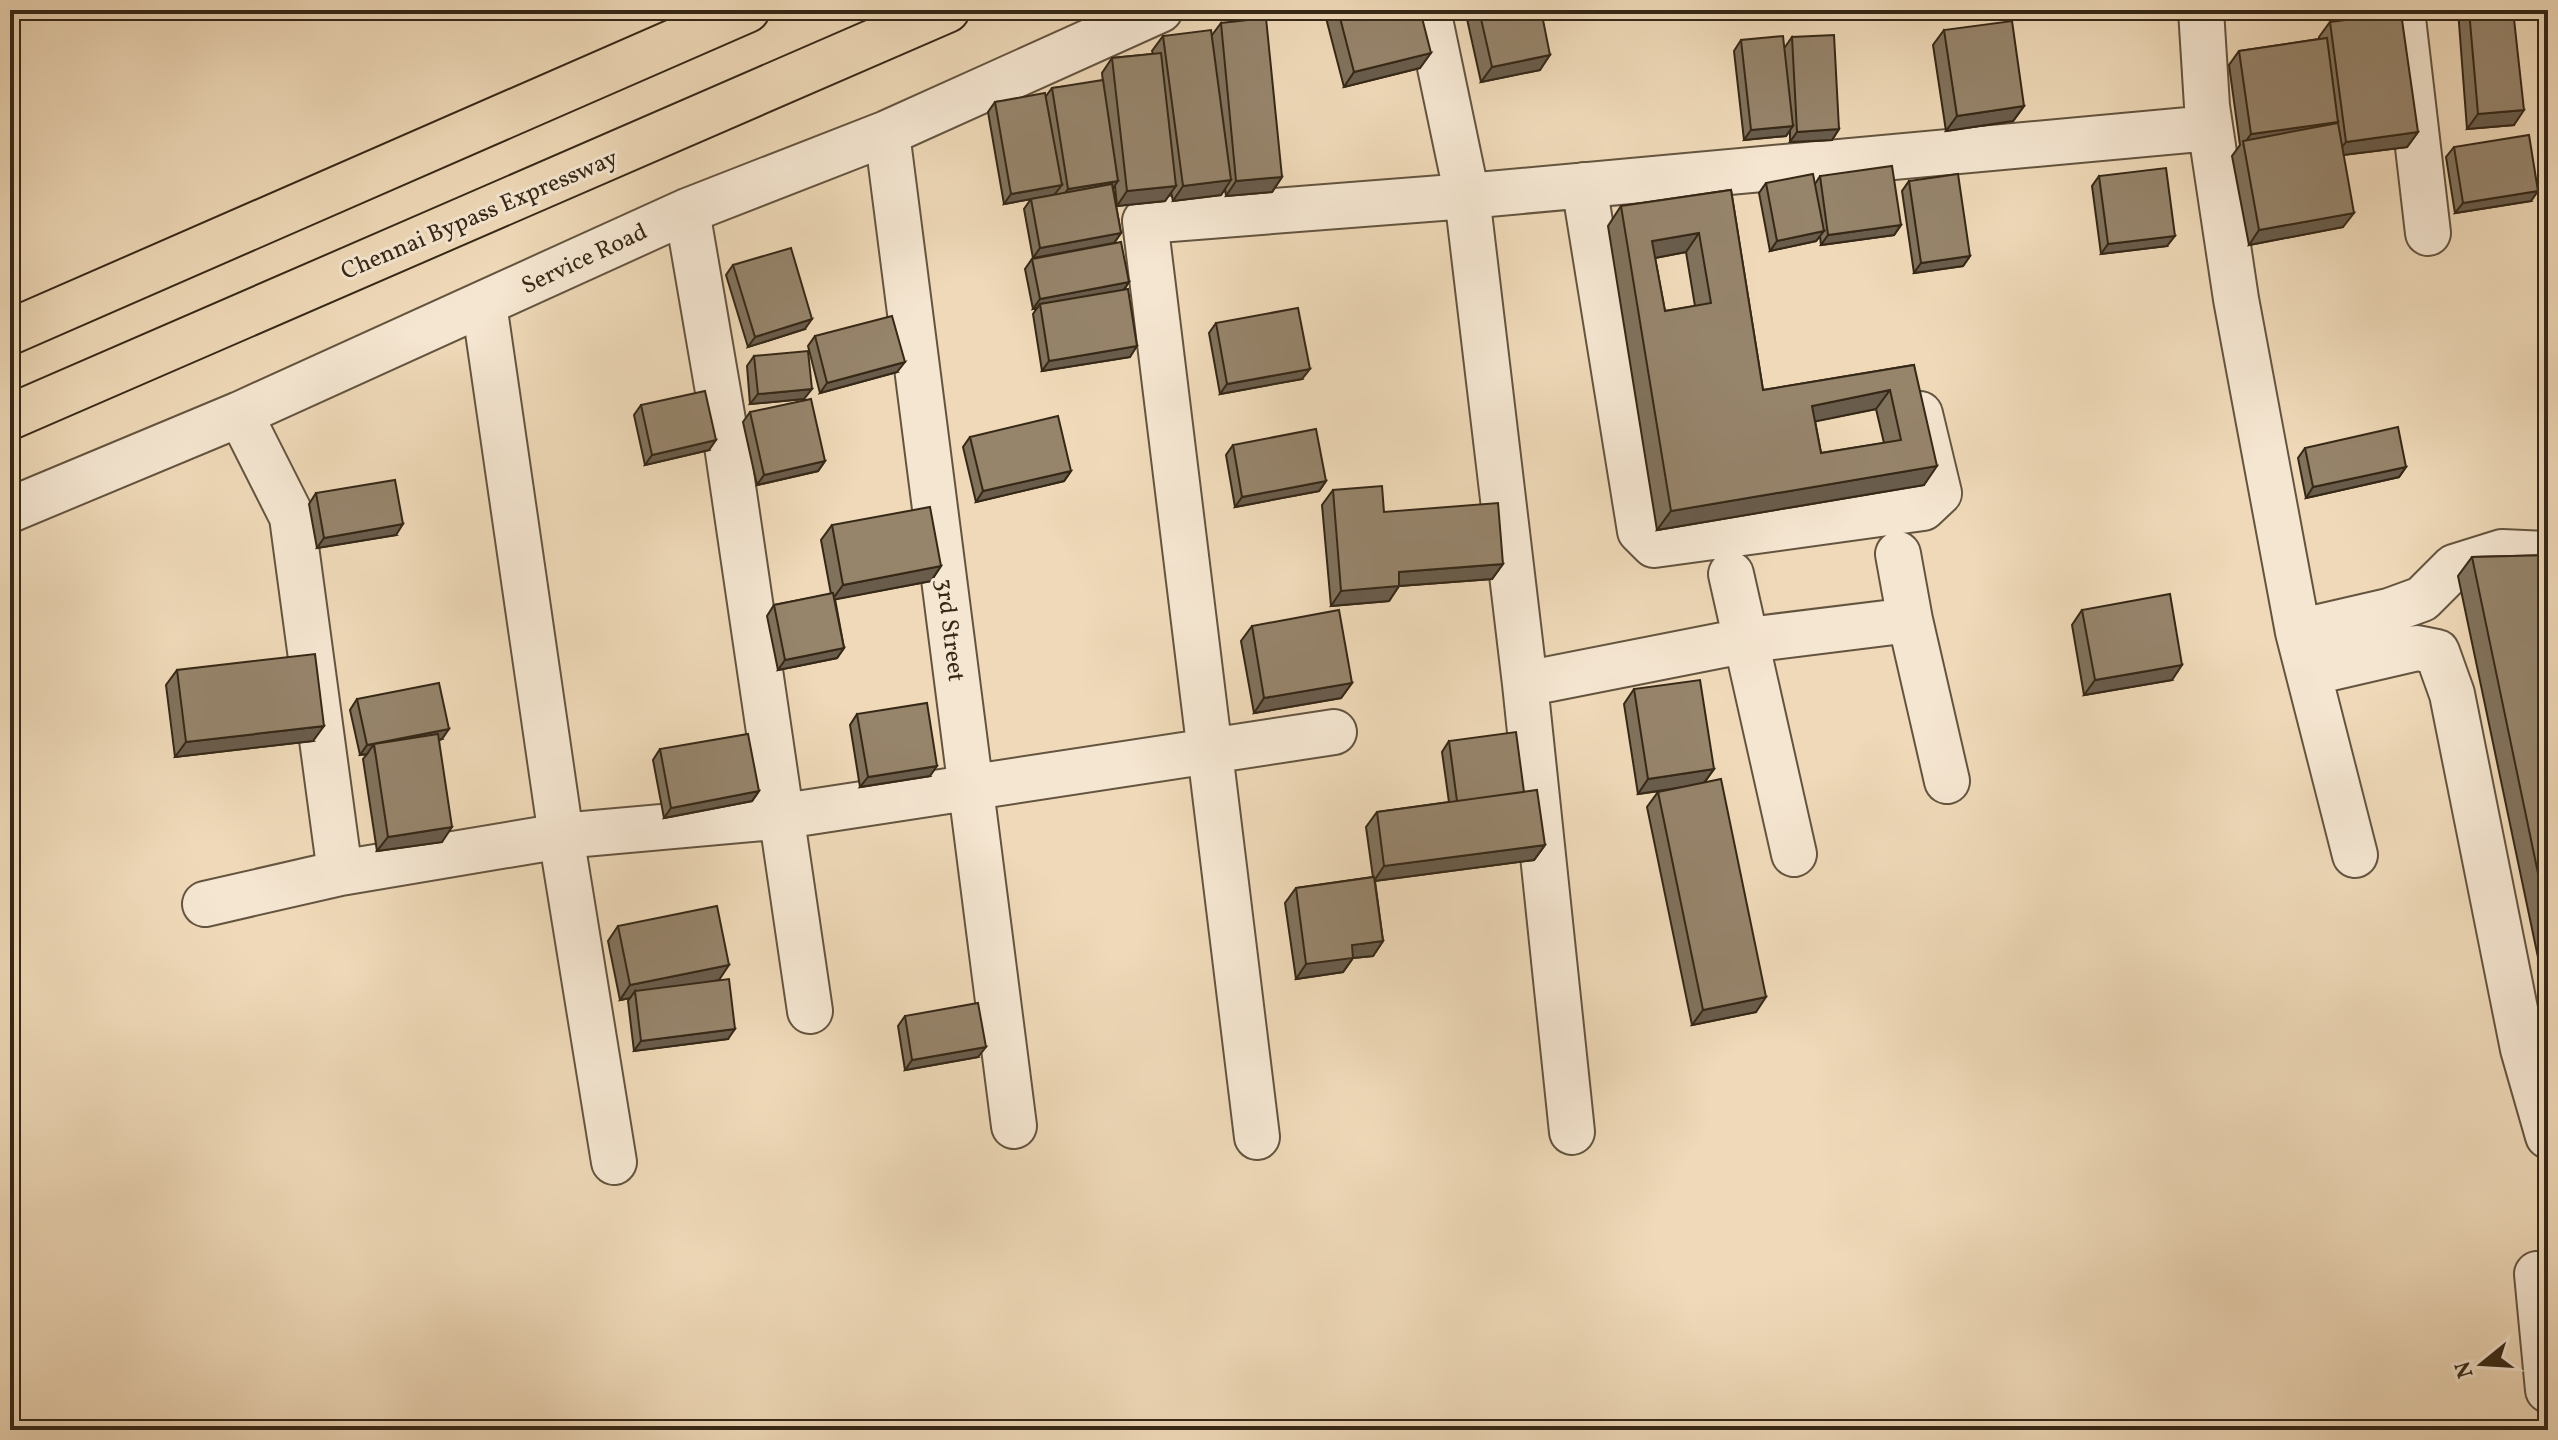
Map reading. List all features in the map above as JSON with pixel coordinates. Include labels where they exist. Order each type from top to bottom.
[{"type":"highway","points":[[10,332],[747,10]]},
{"type":"highway","name":"Chennai Bypass Expressway","points":[[10,417],[947,10]]},
{"type":"street","name":"Service Road","points":[[10,510],[240,414],[687,211],[887,133],[1160,10]]},
{"type":"street","points":[[1428,10],[1467,196],[1525,684],[1572,1132]]},
{"type":"street","points":[[2201,10],[2210,128],[2236,299],[2304,653],[2355,855]]},
{"type":"street","points":[[2402,10],[2428,233]]},
{"type":"street","points":[[1257,1137],[1145,221],[1467,196],[1587,200],[1728,195],[2210,128]]},
{"type":"street","name":"3rd Street","points":[[887,133],[1014,1126]]},
{"type":"street","points":[[1587,200],[1640,531],[1654,545],[1923,508],[1933,502],[1939,493],[1910,378]]},
{"type":"street","points":[[687,211],[784,816],[810,1011]]},
{"type":"street","points":[[484,304],[561,836],[614,1162]]},
{"type":"street","points":[[240,414],[292,517],[340,873]]},
{"type":"street","points":[[2304,653],[2389,611],[2422,599],[2454,567],[2502,552],[2548,554]]},
{"type":"street","points":[[1898,554],[1947,781]]},
{"type":"street","points":[[1731,574],[1794,854]]},
{"type":"street","points":[[1525,684],[1748,640],[1910,620]]},
{"type":"street","points":[[2304,653],[2417,648],[2437,652],[2452,694],[2523,1049],[2548,1136]]},
{"type":"street","points":[[205,904],[340,873],[561,836],[784,816],[1334,732]]},
{"type":"street","points":[[2537,1274],[2548,1390]]},
{"type":"building","points":[[1338,10],[1420,10],[1431,53],[1354,72]]},
{"type":"building","points":[[1479,10],[1541,10],[1550,55],[1492,67]]},
{"type":"building","points":[[2469,10],[2513,10],[2524,110],[2478,114]]},
{"type":"building","points":[[2401,13],[2418,132],[2346,142],[2330,22]]},
{"type":"building","points":[[1266,18],[1282,177],[1236,181],[1221,23]]},
{"type":"building","points":[[2012,21],[2024,106],[1957,116],[1944,30]]},
{"type":"building","points":[[1211,30],[1231,180],[1183,186],[1163,36]]},
{"type":"building","points":[[1834,35],[1839,129],[1797,132],[1792,37]]},
{"type":"building","points":[[1783,36],[1793,126],[1751,130],[1741,40]]},
{"type":"building","points":[[2327,38],[2338,122],[2251,134],[2239,51]]},
{"type":"building","points":[[1161,53],[1176,186],[1127,191],[1112,58]]},
{"type":"building","points":[[1103,80],[1118,181],[1068,189],[1052,88]]},
{"type":"building","points":[[1045,93],[1062,185],[1011,194],[995,102]]},
{"type":"building","points":[[2338,123],[2354,213],[2259,230],[2243,141]]},
{"type":"building","points":[[2529,135],[2538,191],[2463,203],[2454,147]]},
{"type":"building","points":[[1892,166],[1901,225],[1828,235],[1820,176]]},
{"type":"building","points":[[2166,168],[2175,236],[2108,244],[2099,176]]},
{"type":"building","points":[[1813,174],[1824,231],[1777,241],[1766,183]]},
{"type":"building","points":[[1958,174],[1970,256],[1921,263],[1909,181]]},
{"type":"building","points":[[1112,184],[1121,233],[1040,248],[1031,199]]},
{"type":"building","points":[[1731,190],[1763,390],[1914,365],[1937,466],[1671,511],[1621,206]],"holes":[[[1699,233],[1711,303],[1665,311],[1652,241]],[[1890,390],[1901,440],[1821,453],[1812,406]]]},
{"type":"building","points":[[1121,242],[1129,282],[1040,299],[1032,259]]},
{"type":"building","points":[[791,248],[812,319],[755,337],[733,265]]},
{"type":"building","points":[[1128,289],[1137,346],[1049,361],[1040,304]]},
{"type":"building","points":[[1298,308],[1310,369],[1227,384],[1216,323]]},
{"type":"building","points":[[892,316],[905,362],[827,383],[815,336]]},
{"type":"building","points":[[808,351],[812,389],[758,394],[754,356]]},
{"type":"building","points":[[705,391],[716,440],[652,455],[641,405]]},
{"type":"building","points":[[811,399],[825,461],[764,475],[750,412]]},
{"type":"building","points":[[1058,416],[1071,471],[983,491],[970,437]]},
{"type":"building","points":[[2398,427],[2406,467],[2313,487],[2305,448]]},
{"type":"building","points":[[1316,429],[1326,481],[1242,497],[1233,445]]},
{"type":"building","points":[[395,480],[403,524],[324,538],[316,493]]},
{"type":"building","points":[[1382,486],[1384,512],[1498,503],[1503,564],[1399,572],[1399,586],[1341,591],[1333,490]]},
{"type":"building","points":[[930,507],[941,566],[843,585],[832,525]]},
{"type":"building","points":[[2548,555],[2548,921],[2472,557]]},
{"type":"building","points":[[833,593],[844,648],[785,660],[774,605]]},
{"type":"building","points":[[2170,594],[2182,665],[2095,680],[2082,610]]},
{"type":"building","points":[[1339,610],[1352,683],[1264,698],[1252,626]]},
{"type":"building","points":[[315,654],[324,726],[186,742],[177,670]]},
{"type":"building","points":[[1700,680],[1714,769],[1648,779],[1634,689]]},
{"type":"building","points":[[439,683],[449,729],[367,745],[357,699]]},
{"type":"building","points":[[927,703],[937,766],[868,777],[857,714]]},
{"type":"building","points":[[1516,732],[1524,792],[1457,801],[1449,741]]},
{"type":"building","points":[[438,734],[452,827],[388,837],[374,744]]},
{"type":"building","points":[[748,734],[759,791],[671,808],[660,749]]},
{"type":"building","points":[[1721,779],[1766,997],[1703,1010],[1658,792]]},
{"type":"building","points":[[1537,790],[1545,845],[1384,866],[1377,812]]},
{"type":"building","points":[[1374,877],[1383,941],[1352,945],[1353,958],[1306,964],[1296,888]]},
{"type":"building","points":[[717,906],[729,965],[630,985],[618,926]]},
{"type":"building","points":[[729,979],[735,1029],[641,1041],[635,991]]},
{"type":"building","points":[[978,1003],[986,1047],[912,1060],[905,1016]]}]
